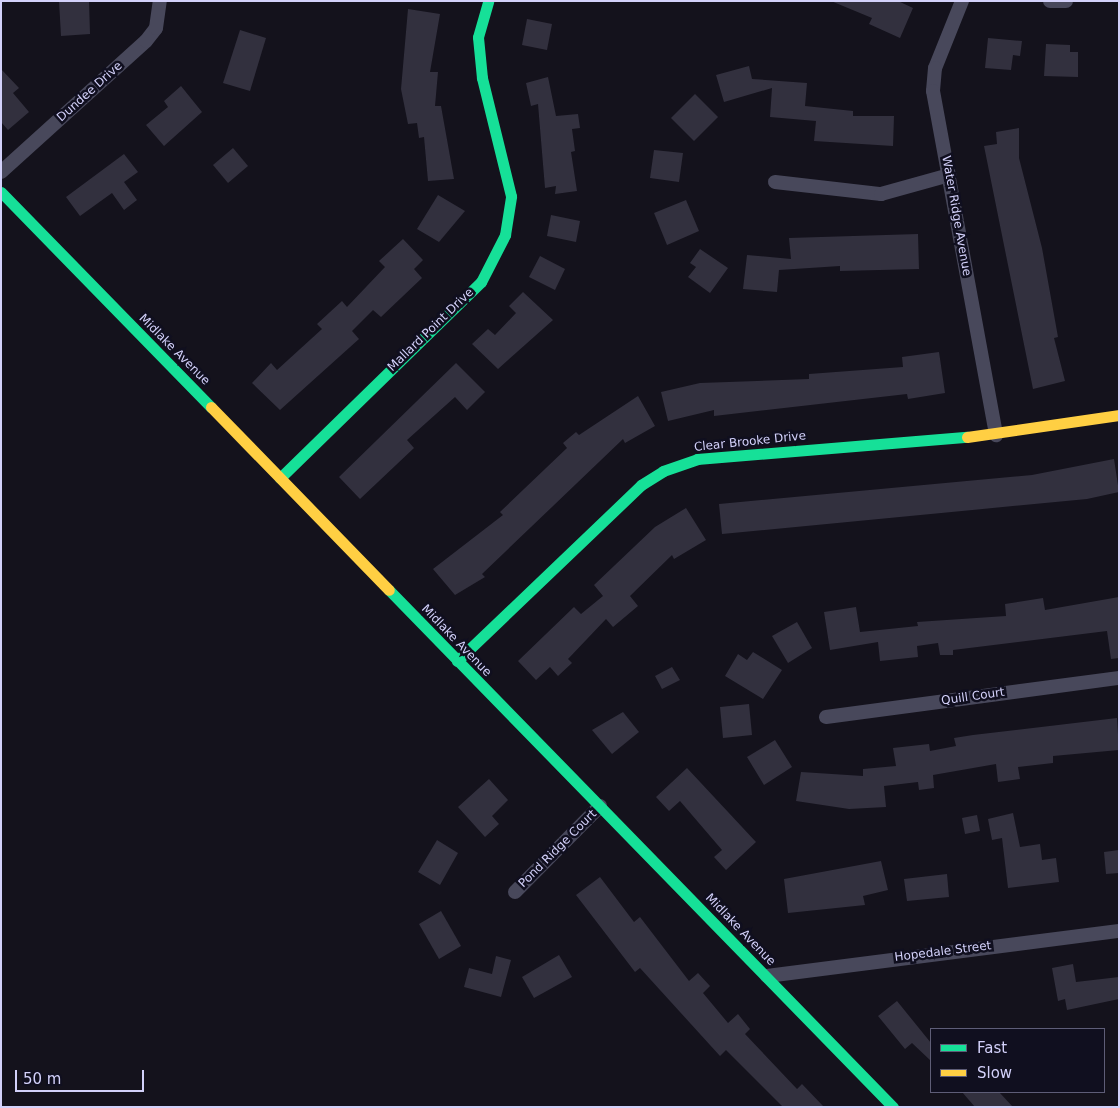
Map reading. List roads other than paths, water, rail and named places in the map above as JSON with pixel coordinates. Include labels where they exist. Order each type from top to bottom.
[{"type":"street","name":"Dundee Drive","points":[[1,172],[146,41],[156,28],[160,1]]},
{"type":"street","name":"Mallard Point Drive","points":[[280,478],[481,282],[505,235],[511,196],[482,78],[478,37],[488,1]]},
{"type":"street","name":"Water Ridge Avenue","points":[[962,1],[935,68],[933,92],[996,435]]},
{"type":"street","points":[[1050,1],[1066,1]]},
{"type":"street","points":[[775,182],[880,194],[948,175]]},
{"type":"street","name":"Midlake Avenue","points":[[1,192],[894,1107]]},
{"type":"street","name":"Clear Brooke Drive","points":[[456,660],[641,485],[662,471],[697,459],[996,435],[1119,415]]},
{"type":"street","name":"Quill Court","points":[[826,717],[1119,678]]},
{"type":"street","name":"Pond Ridge Court","points":[[515,892],[600,806]]},
{"type":"street","name":"Hopedale Street","points":[[767,976],[1119,932]]}]
